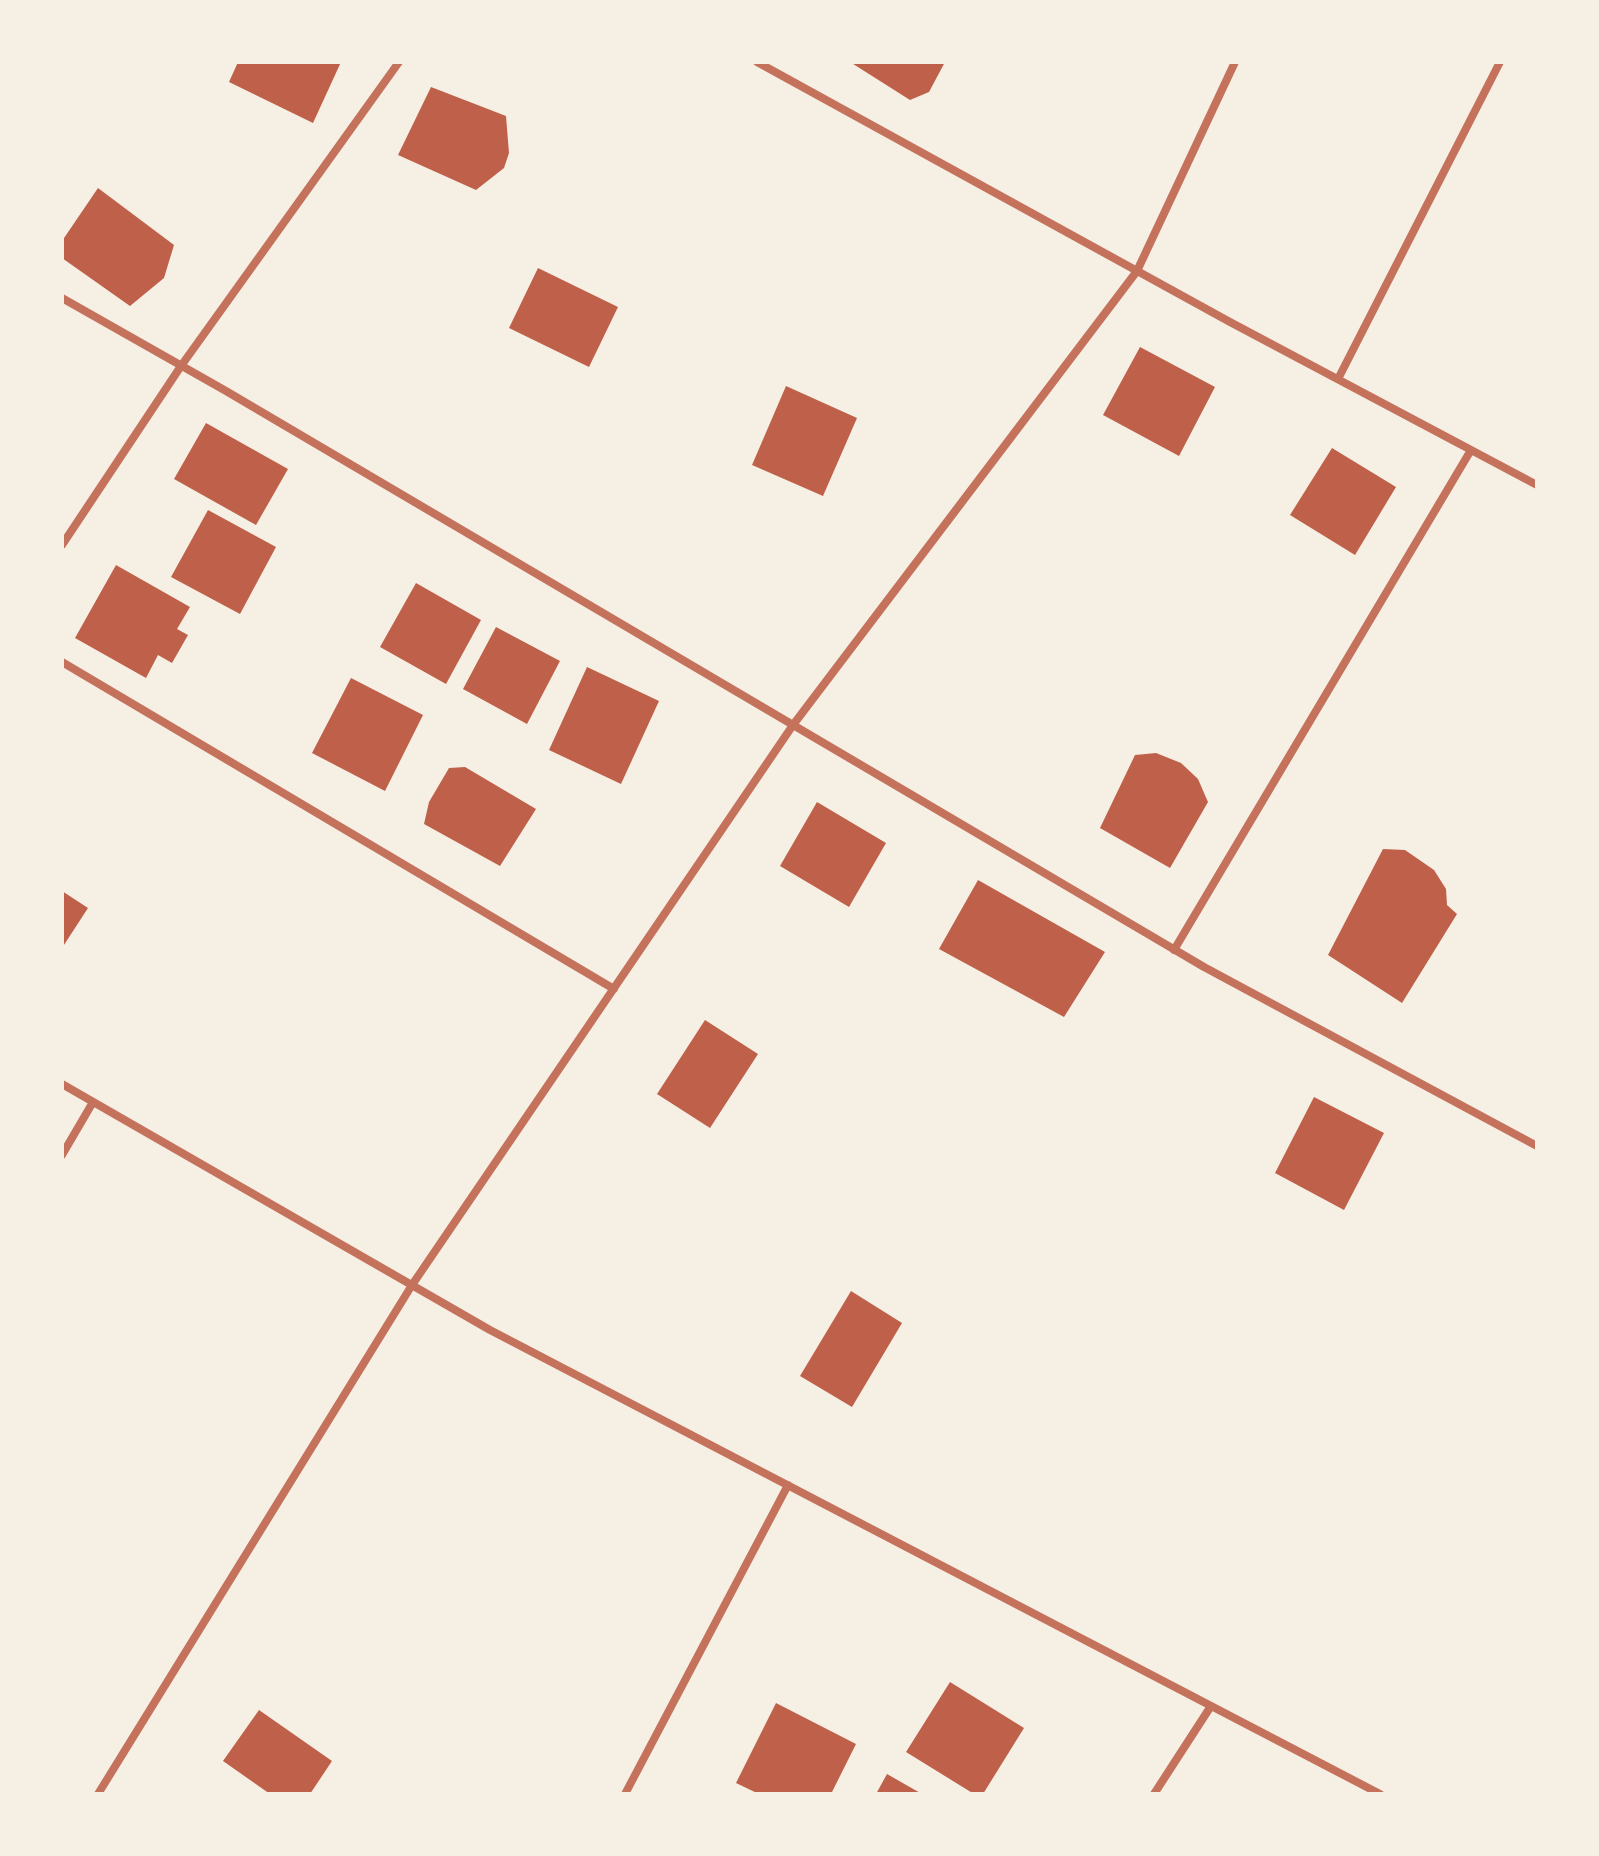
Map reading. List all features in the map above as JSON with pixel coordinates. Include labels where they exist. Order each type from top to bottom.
[{"type":"street","points":[[62,545],[181,366],[399,62]]},
{"type":"street","points":[[757,62],[1137,271],[1537,485]]},
{"type":"street","points":[[98,1794],[412,1285],[793,725],[1137,271],[1235,62]]},
{"type":"street","points":[[1338,379],[1500,62]]},
{"type":"street","points":[[62,298],[1174,950],[1537,1146]]},
{"type":"street","points":[[1174,950],[1471,450]]},
{"type":"street","points":[[62,662],[614,989]]},
{"type":"street","points":[[62,1084],[412,1285],[1380,1794]]},
{"type":"street","points":[[62,1155],[93,1102]]},
{"type":"street","points":[[625,1794],[788,1485]]},
{"type":"street","points":[[1154,1794],[1211,1706]]},
{"type":"building","points":[[238,62],[341,62],[313,123],[229,82]]},
{"type":"building","points":[[850,62],[945,62],[929,92],[910,100]]},
{"type":"building","points":[[431,87],[506,116],[509,153],[504,168],[476,190],[398,155]]},
{"type":"building","points":[[98,188],[174,245],[164,278],[130,306],[62,258],[62,241]]},
{"type":"building","points":[[538,268],[618,307],[589,367],[509,328]]},
{"type":"building","points":[[1140,347],[1215,387],[1179,456],[1103,415]]},
{"type":"building","points":[[786,386],[857,418],[823,496],[752,465]]},
{"type":"building","points":[[206,423],[288,469],[256,525],[174,479]]},
{"type":"building","points":[[1332,448],[1396,487],[1355,555],[1290,515]]},
{"type":"building","points":[[208,510],[276,547],[240,614],[171,577]]},
{"type":"building","points":[[116,565],[190,607],[177,629],[188,635],[172,663],[158,655],[146,678],[75,638]]},
{"type":"building","points":[[416,583],[481,620],[446,684],[380,647]]},
{"type":"building","points":[[496,627],[560,661],[527,724],[463,689]]},
{"type":"building","points":[[587,667],[659,701],[621,784],[549,750]]},
{"type":"building","points":[[351,678],[423,715],[385,791],[312,753]]},
{"type":"building","points":[[1156,753],[1181,763],[1198,779],[1208,802],[1170,868],[1100,828],[1135,755]]},
{"type":"building","points":[[465,767],[536,809],[500,866],[424,824],[429,802],[449,768]]},
{"type":"building","points":[[817,802],[886,843],[849,907],[780,866]]},
{"type":"building","points":[[1383,849],[1405,850],[1434,870],[1446,889],[1447,905],[1457,914],[1402,1003],[1328,955]]},
{"type":"building","points":[[978,880],[1105,952],[1064,1017],[939,949]]},
{"type":"building","points":[[62,891],[88,908],[62,948]]},
{"type":"building","points":[[705,1020],[758,1054],[710,1128],[657,1094]]},
{"type":"building","points":[[1314,1097],[1384,1133],[1344,1210],[1275,1173]]},
{"type":"building","points":[[851,1291],[902,1323],[852,1407],[800,1376]]},
{"type":"building","points":[[950,1682],[1024,1728],[983,1794],[974,1794],[906,1752]]},
{"type":"building","points":[[776,1703],[856,1744],[831,1794],[759,1794],[736,1783]]},
{"type":"building","points":[[259,1710],[332,1761],[310,1794],[270,1794],[223,1761]]},
{"type":"building","points":[[887,1774],[922,1794],[876,1794]]}]
